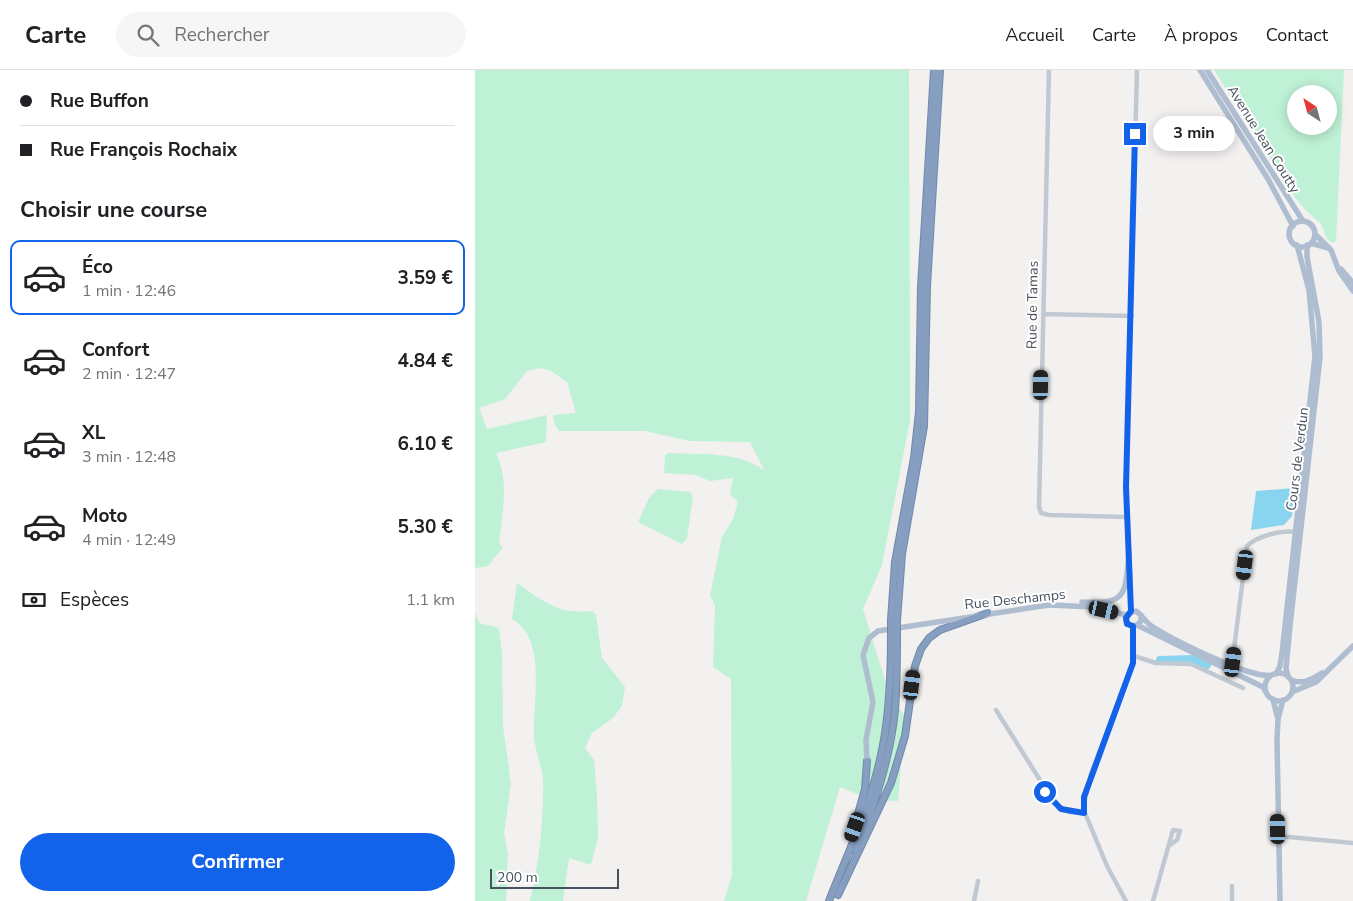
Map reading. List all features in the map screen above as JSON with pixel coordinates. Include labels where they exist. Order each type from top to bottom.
[{"type":"highway","points":[[836,896],[870,815],[887,759],[895,711],[895,562],[914,458],[919,412],[921,287],[934,70]]},
{"type":"highway","points":[[894,620],[902,554],[925,418],[927,286],[940,70]]},
{"type":"highway","points":[[829,901],[836,896],[891,783],[905,736],[915,666],[921,649],[929,638],[940,630],[988,613]]},
{"type":"highway","points":[[836,896],[863,800],[867,761]]},
{"type":"main road","name":"Avenue Jean Coutty","points":[[1200,70],[1268,179],[1293,226]]},
{"type":"main road","name":"Avenue Jean Coutty","points":[[1207,70],[1303,221]]},
{"type":"main road","points":[[1316,390],[1318,351],[1315,346],[1309,290],[1297,245],[1290,236],[1293,226],[1303,221],[1312,226],[1315,234],[1329,248],[1335,264],[1352,287]]},
{"type":"main road","points":[[1309,244],[1315,234]]},
{"type":"main road","points":[[1297,245],[1309,244],[1329,248]]},
{"type":"main road","name":"Cours de Verdun","points":[[1289,678],[1286,668],[1290,626],[1320,357],[1319,322],[1307,257],[1309,244]]},
{"type":"main road","name":"Cours de Verdun","points":[[1274,674],[1280,666],[1310,413],[1316,390]]},
{"type":"main road","points":[[1310,413],[1312,436]]},
{"type":"main road","points":[[1031,607],[1071,602],[1104,603],[1114,601],[1121,595],[1126,586],[1129,553]]},
{"type":"main road","name":"Rue Deschamps","points":[[867,761],[866,740],[873,702],[863,655],[869,638],[883,630],[1031,607],[1076,605],[1129,613]]},
{"type":"main road","points":[[1280,901],[1278,719],[1273,699],[1263,687],[1230,669],[1127,624],[1129,613],[1136,611],[1160,631],[1261,677],[1274,674],[1300,682],[1308,681],[1328,669]]},
{"type":"main road","points":[[1135,626],[1141,621],[1141,615]]},
{"type":"main road","points":[[1278,719],[1283,700],[1292,692],[1316,682],[1353,646]]},
{"type":"main road","points":[[1266,692],[1266,682],[1274,674]]},
{"type":"main road","points":[[1289,678],[1292,692]]},
{"type":"main road","points":[[1273,699],[1283,700]]},
{"type":"street","name":"Rue de Tamas","points":[[1049,70],[1039,507],[1041,513],[1049,515],[1127,517]]},
{"type":"street","points":[[1129,613],[1127,517],[1137,70]]},
{"type":"street","points":[[1043,314],[1132,316]]},
{"type":"street","points":[[1232,665],[1247,546],[1252,542],[1284,531],[1295,532]]},
{"type":"street","points":[[1126,901],[1107,866],[1084,813],[1083,802],[1134,656],[1135,626]]},
{"type":"street","points":[[1134,656],[1156,663],[1191,664],[1243,688]]},
{"type":"street","points":[[996,710],[1055,804],[1069,812],[1084,813]]},
{"type":"street","points":[[1279,836],[1353,843]]},
{"type":"street","points":[[1153,901],[1169,845]]},
{"type":"street","points":[[974,901],[978,881]]},
{"type":"street","points":[[1232,886],[1232,901]]},
{"type":"green space","points":[[475,70],[909,70],[910,420],[882,565],[863,609],[890,696],[905,716],[898,801],[872,800],[840,787],[806,901],[724,901],[732,875],[731,679],[713,667],[715,606],[710,595],[722,537],[733,519],[738,502],[730,495],[733,478],[710,481],[696,475],[664,473],[665,455],[670,453],[731,457],[754,464],[764,470],[750,442],[690,441],[645,431],[559,431],[555,425],[553,415],[576,413],[567,382],[551,371],[539,368],[527,371],[505,399],[479,408],[487,429],[547,415],[546,442],[496,453],[503,476],[504,487],[499,544],[503,547],[488,566],[475,568]]},
{"type":"green space","points":[[1214,70],[1344,70],[1336,241],[1332,243],[1329,240],[1325,235],[1322,225],[1294,196]]},
{"type":"green space","points":[[658,489],[690,492],[693,497],[687,538],[682,544],[638,522],[649,498]]},
{"type":"green space","points":[[517,583],[543,601],[560,609],[580,612],[592,611],[596,615],[602,658],[625,687],[622,706],[613,718],[592,733],[585,748],[594,760],[598,837],[591,865],[569,858],[563,901],[530,901],[540,841],[543,780],[534,736],[536,672],[534,656],[530,641],[523,628],[512,619]]},
{"type":"green space","points":[[475,612],[479,623],[499,628],[502,654],[503,726],[511,784],[504,833],[508,854],[506,901],[475,901]]},
{"type":"water","points":[[1294,488],[1292,516],[1284,525],[1251,530],[1256,491]]},
{"type":"waterway","points":[[1160,660],[1192,659],[1207,665]]},
{"type":"route","points":[[1045,792],[1061,809],[1078,814],[1084,813],[1083,802],[1091,774],[1134,656],[1133,626],[1127,624],[1126,621],[1127,614],[1131,611],[1126,487],[1130,396],[1135,134]]}]
